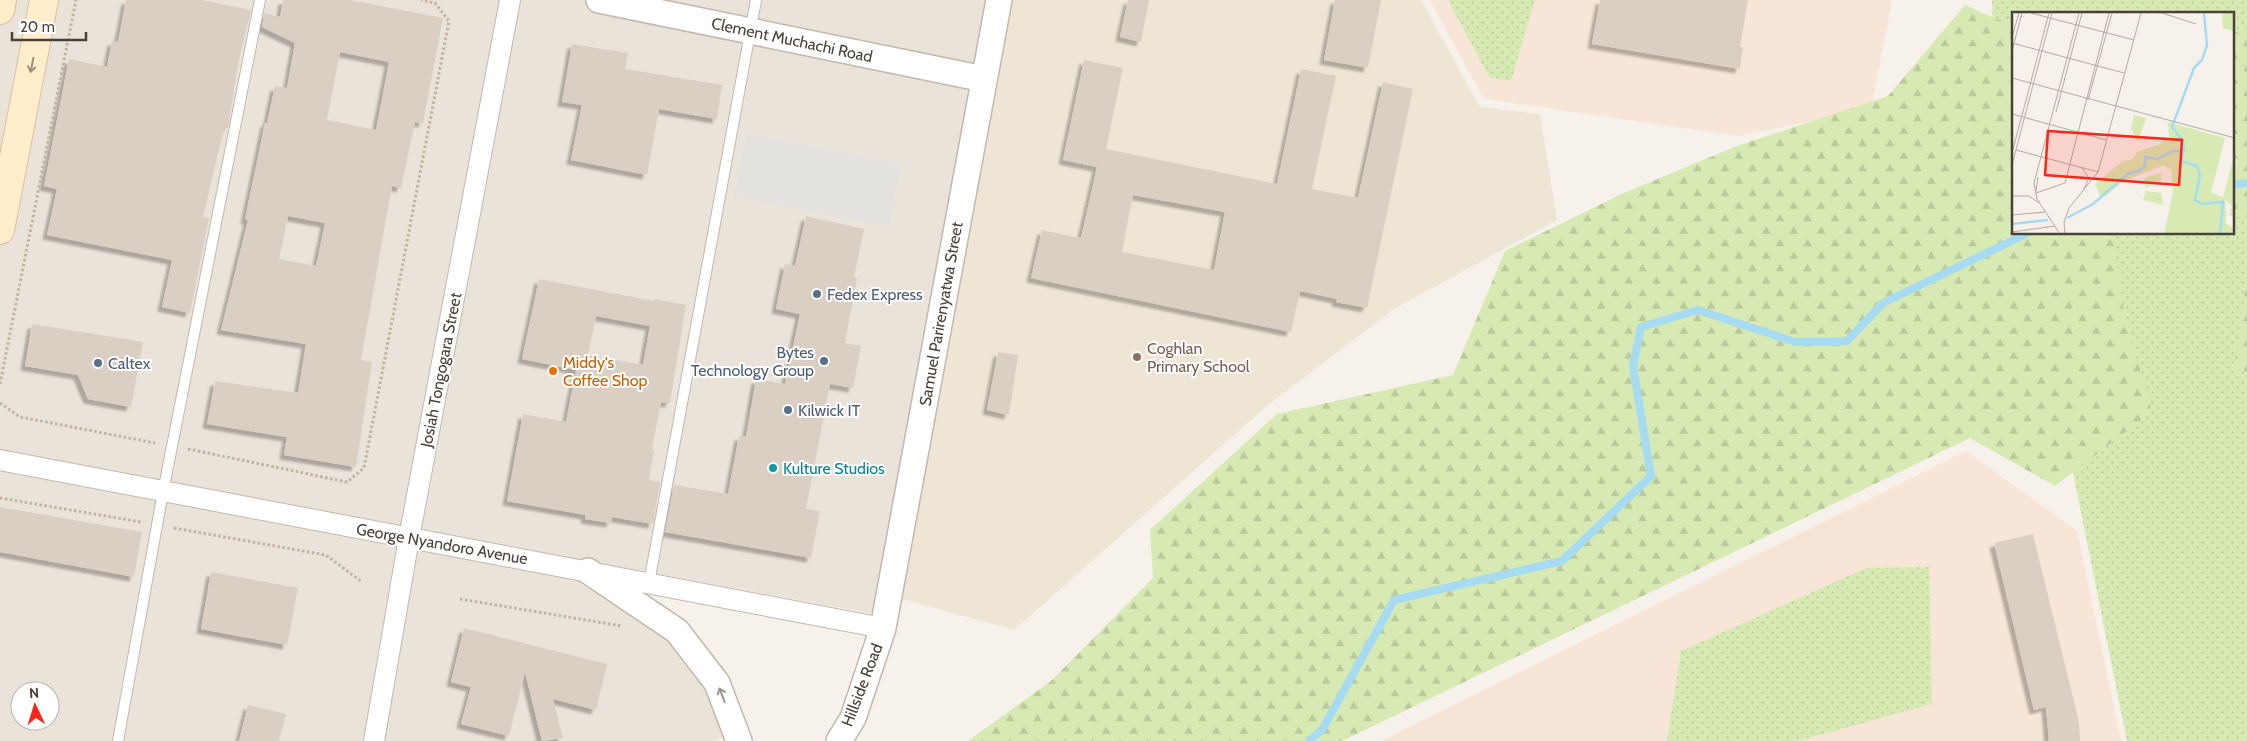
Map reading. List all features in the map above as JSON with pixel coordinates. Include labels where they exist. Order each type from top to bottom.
[{"type":"main road","points":[[0,10],[2,0]]},
{"type":"main road","points":[[0,230],[44,0]]},
{"type":"street","name":"Josiah Tongogara Street","points":[[374,741],[408,538],[510,0]]},
{"type":"street","name":"Clement Muchachi Road","points":[[600,0],[984,79]]},
{"type":"street","name":"Samuel Parirenyatwa Street","points":[[883,628],[999,0]]},
{"type":"street","name":"George Nyandoro Avenue","points":[[0,460],[883,628]]},
{"type":"street","points":[[588,571],[677,631],[717,683],[739,741]]},
{"type":"street","name":"Hillside Road","points":[[839,741],[853,718],[883,628]]},
{"type":"lane","points":[[118,741],[163,492],[260,0]]},
{"type":"lane","points":[[649,583],[756,0]]},
{"type":"path","points":[[0,384],[76,0]]},
{"type":"path","points":[[0,403],[20,417],[347,482],[364,468],[449,21],[435,3],[421,0]]},
{"type":"path","points":[[0,498],[326,555],[362,582]]},
{"type":"path","points":[[460,599],[628,627]]},
{"type":"shaded area","points":[[0,0],[988,0],[875,614],[577,559],[581,584],[671,640],[707,690],[725,736],[715,741],[0,741]]},
{"type":"shaded area","name":"Coghlan Primary School","points":[[1009,0],[1421,0],[1480,107],[1540,114],[1557,220],[1394,309],[1268,405],[1014,630],[899,598]]},
{"type":"shaded area","points":[[1430,0],[1892,0],[1871,109],[1738,136],[1484,99]]},
{"type":"shaded area","points":[[746,134],[901,164],[889,227],[734,197]]},
{"type":"shaded area","points":[[1966,451],[2077,531],[2121,741],[1381,741]]},
{"type":"green space","points":[[1448,0],[1535,0],[1511,81],[1489,77]]},
{"type":"green space","points":[[1992,0],[2247,0],[2247,741],[2127,741],[2025,235],[2234,235],[2234,12],[2012,12],[2012,172],[1996,91]]},
{"type":"green space","points":[[1965,5],[2012,26],[2012,235],[2118,235],[2113,237],[2124,313],[2152,412],[2055,486],[1970,438],[1342,741],[968,741],[1051,681],[1153,578],[1150,530],[1277,414],[1453,375],[1505,251],[1626,192],[1737,146],[1888,96]]},
{"type":"green space","points":[[2247,29],[2247,217],[2234,217],[2234,33]]},
{"type":"green space","points":[[2247,275],[2247,373],[2234,370]]},
{"type":"green space","points":[[1929,567],[1932,704],[1798,741],[1667,741],[1681,651],[1866,568]]},
{"type":"building","points":[[126,0],[202,0],[251,10],[238,64],[228,128],[224,128],[203,217],[209,218],[190,313],[162,307],[172,260],[47,235],[57,189],[44,186],[69,59],[107,67],[112,41],[118,42]]},
{"type":"building","points":[[283,0],[350,0],[443,18],[423,123],[415,122],[401,188],[392,186],[361,360],[372,362],[356,467],[284,455],[287,437],[207,424],[215,381],[298,393],[306,344],[221,330],[248,220],[245,219],[265,123],[267,123],[275,86],[287,88],[295,43],[262,27],[264,13],[280,17]],"holes":[[[340,52],[389,62],[376,130],[327,120]],[[288,216],[325,223],[316,266],[279,259]]]},
{"type":"building","points":[[1128,0],[1149,0],[1141,42],[1120,37]]},
{"type":"building","points":[[1335,0],[1381,0],[1368,68],[1324,60]]},
{"type":"building","points":[[1600,0],[1748,0],[1740,47],[1743,47],[1740,69],[1592,44]]},
{"type":"building","points":[[572,44],[628,53],[625,69],[722,85],[717,119],[659,109],[647,175],[571,160],[582,105],[562,102]]},
{"type":"building","points":[[1084,60],[1123,68],[1106,149],[1277,184],[1301,69],[1336,76],[1312,189],[1358,198],[1383,82],[1413,89],[1367,308],[1336,302],[1337,299],[1300,291],[1291,332],[1031,278],[1042,230],[1081,238],[1097,167],[1063,160]],"holes":[[[1133,195],[1225,212],[1214,270],[1122,252]]]},
{"type":"building","points":[[806,216],[864,229],[854,277],[857,278],[845,343],[861,346],[853,388],[830,384],[806,509],[820,511],[811,558],[665,532],[674,485],[728,494],[739,436],[746,437],[756,379],[785,384],[800,314],[776,309],[785,264],[795,266]]},
{"type":"building","points":[[539,279],[654,301],[654,299],[686,305],[670,403],[661,402],[652,449],[654,450],[649,480],[660,482],[653,524],[612,517],[611,523],[585,519],[586,515],[507,501],[523,414],[566,422],[576,370],[522,359]],"holes":[[[596,316],[650,326],[643,365],[588,355]]]},
{"type":"building","points":[[32,324],[143,342],[131,407],[88,399],[78,375],[25,366]]},
{"type":"building","points":[[998,352],[1018,355],[1009,415],[987,410]]},
{"type":"building","points":[[0,507],[142,532],[134,577],[0,552]]},
{"type":"building","points":[[2033,534],[2079,722],[2080,741],[2049,741],[2046,707],[2034,710],[1994,543]]},
{"type":"building","points":[[211,572],[298,588],[287,645],[201,629]]},
{"type":"building","points":[[464,628],[607,664],[596,710],[553,699],[563,738],[542,741],[525,672],[509,736],[461,724],[471,687],[451,682]]},
{"type":"building","points":[[248,705],[286,714],[279,741],[239,741]]},
{"type":"waterway","points":[[2234,185],[2247,183]]},
{"type":"waterway","points":[[1309,741],[1322,730],[1394,600],[1562,561],[1651,476],[1633,366],[1641,327],[1698,310],[1795,342],[1847,341],[1883,303],[2024,235]]},
{"type":"place","name":"Fedex Express","points":[[817,294]]},
{"type":"place","name":"Coghlan Primary School","points":[[1137,357]]},
{"type":"place","name":"Bytes Technology Group","points":[[824,361]]},
{"type":"place","name":"Caltex","points":[[98,363]]},
{"type":"place","name":"Middy's Coffee Shop","points":[[553,371]]},
{"type":"place","name":"Kilwick IT","points":[[788,410]]},
{"type":"place","name":"Kulture Studios","points":[[773,468]]}]
